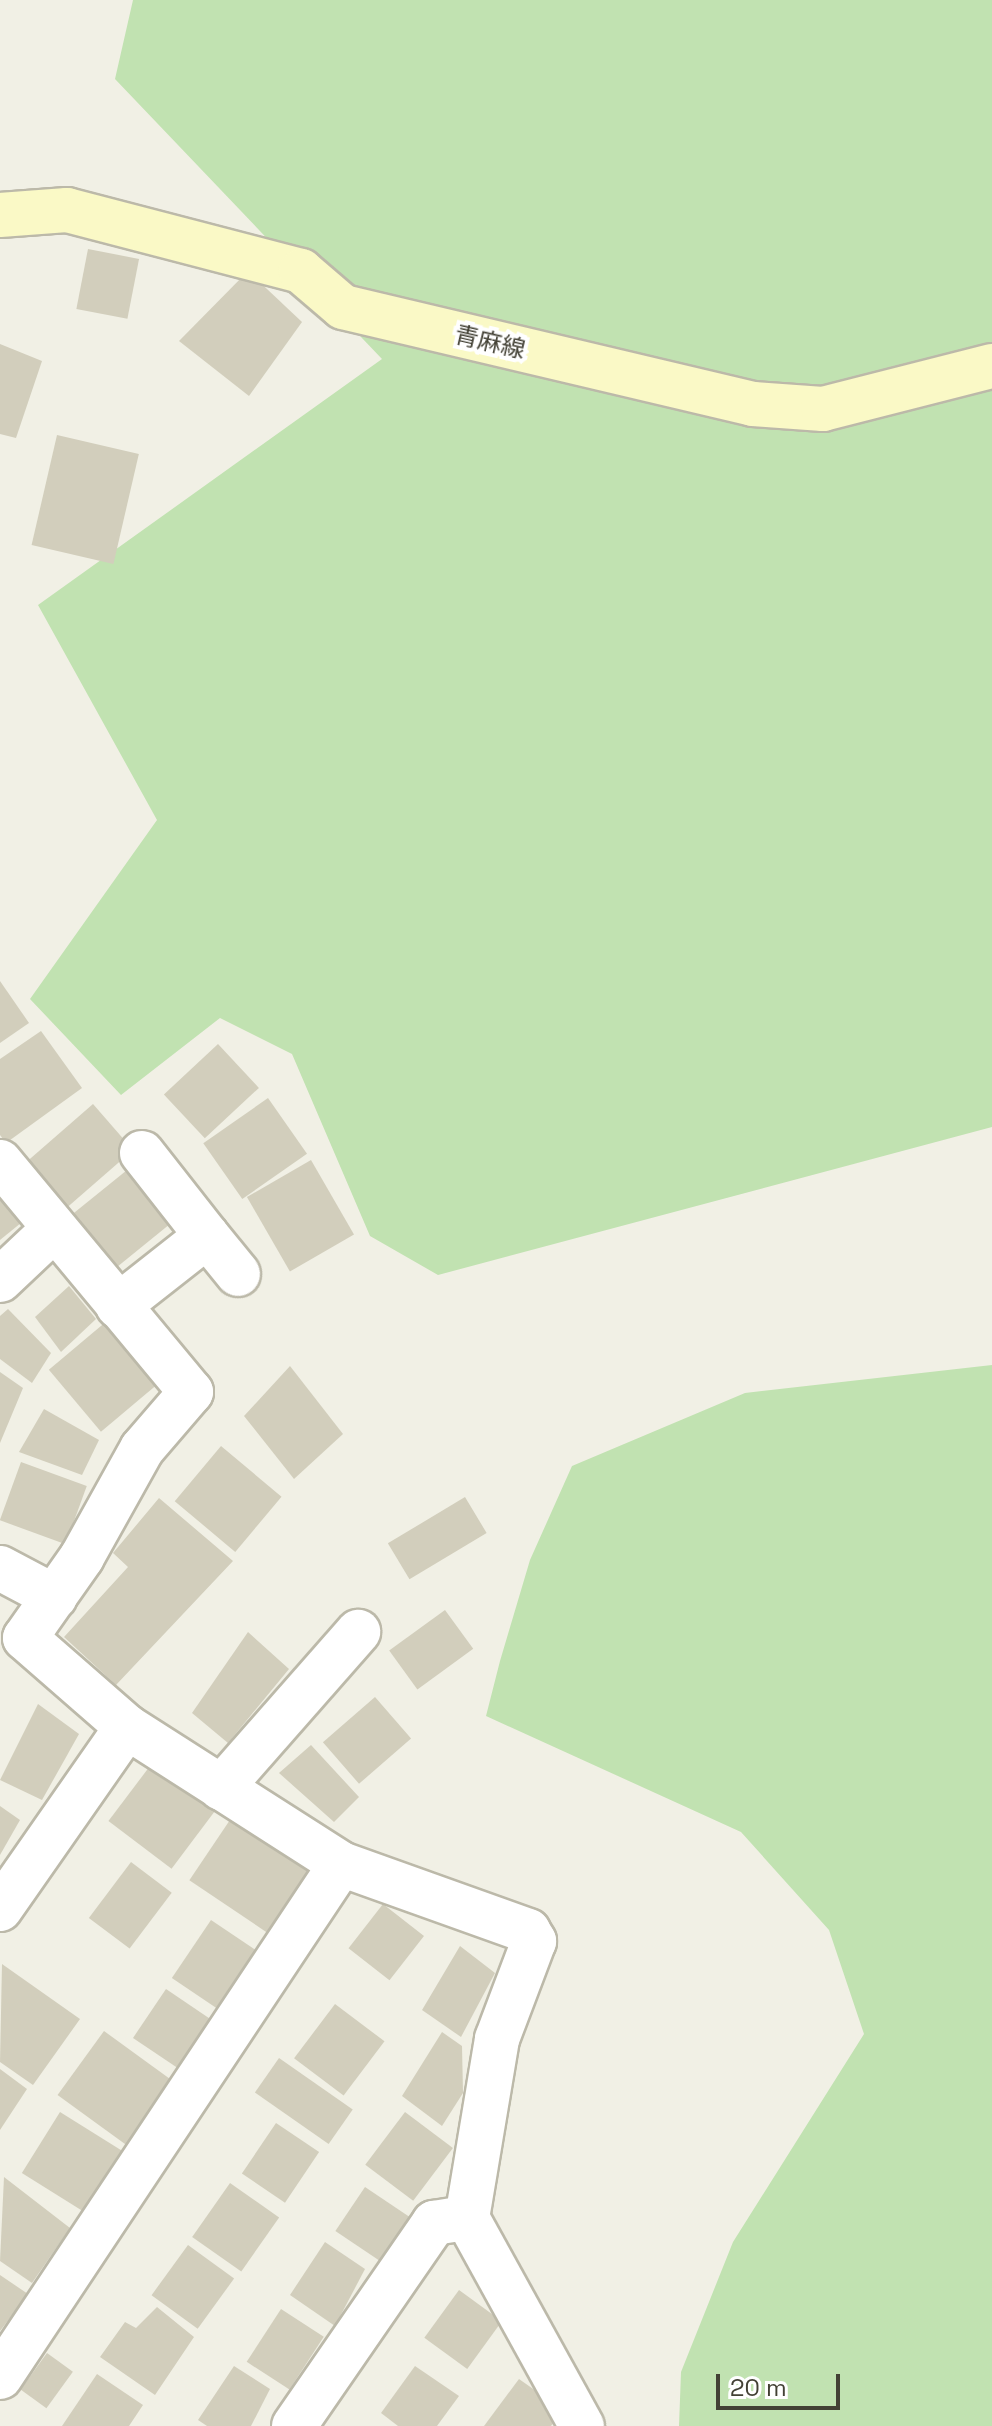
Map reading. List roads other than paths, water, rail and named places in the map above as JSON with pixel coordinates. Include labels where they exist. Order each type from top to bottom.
[{"type":"street","name":"青麻線","points":[[0,215],[67,210],[301,271],[343,307],[753,404],[823,409],[992,366]]},
{"type":"street","points":[[142,1153],[238,1274]]},
{"type":"street","points":[[0,1162],[191,1392],[142,1449],[55,1597],[25,1638],[127,1727],[341,1864],[528,1931],[534,1941],[497,2039],[467,2218],[582,2426]]},
{"type":"street","points":[[0,1280],[54,1229]]},
{"type":"street","points":[[118,1306],[207,1236]]},
{"type":"street","points":[[0,1568],[55,1597]]},
{"type":"street","points":[[221,1788],[358,1632]]},
{"type":"street","points":[[0,1909],[127,1727]]},
{"type":"street","points":[[0,2377],[341,1864]]},
{"type":"street","points":[[294,2426],[434,2223],[467,2218]]}]
